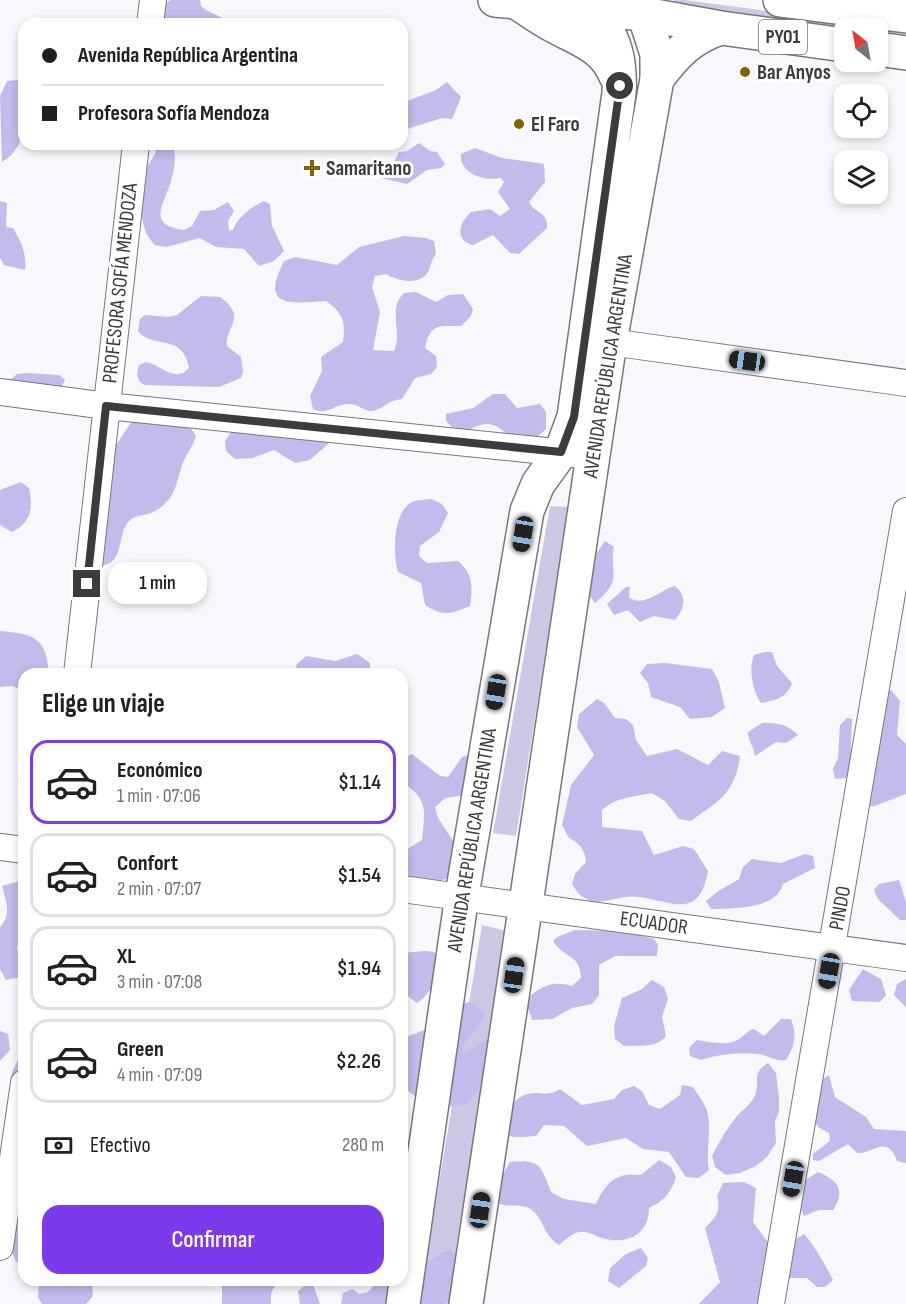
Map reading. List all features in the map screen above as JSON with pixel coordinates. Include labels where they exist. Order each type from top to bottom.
[{"type":"main road","name":"PY01","points":[[780,0],[906,16]]},
{"type":"main road","name":"PY01","points":[[506,1],[641,7],[721,28],[834,44]]},
{"type":"main road","points":[[506,1],[597,48],[610,63],[620,86]]},
{"type":"main road","name":"AVENIDA REPÚBLICA ARGENTINA","points":[[408,1269],[462,896],[527,511],[538,484],[561,452],[574,417],[620,86],[620,63],[615,42],[594,4]]},
{"type":"main road","name":"AVENIDA REPÚBLICA ARGENTINA","points":[[466,1304],[524,904],[610,342],[657,79],[657,54],[641,7]]},
{"type":"main road","points":[[657,79],[673,57],[691,40],[721,28]]},
{"type":"main road","points":[[888,44],[906,42]]},
{"type":"main road","points":[[888,50],[906,53]]},
{"type":"main road","name":"AVENIDA REPÚBLICA ARGENTINA","points":[[403,1304],[406,1286]]},
{"type":"street","points":[[151,18],[153,0]]},
{"type":"street","name":"PROFESORA SOFÍA MENDOZA","points":[[78,668],[135,150]]},
{"type":"street","points":[[610,342],[906,383]]},
{"type":"street","points":[[0,392],[106,406],[593,456]]},
{"type":"street","name":"PINDO","points":[[771,1304],[906,511]]},
{"type":"street","points":[[0,847],[18,849]]},
{"type":"street","name":"ECUADOR","points":[[408,890],[906,958]]},
{"type":"street","points":[[0,1247],[18,1124]]},
{"type":"shaded area","points":[[170,0],[200,0],[204,9],[222,18],[150,18]]},
{"type":"shaded area","points":[[674,0],[684,0],[834,20],[834,28],[676,5]]},
{"type":"shaded area","points":[[888,27],[906,29],[905,32],[888,33]]},
{"type":"shaded area","points":[[7,81],[18,81],[18,145],[11,155],[2,162],[0,96]]},
{"type":"shaded area","points":[[447,82],[461,97],[452,119],[442,118],[408,129],[408,101],[436,90]]},
{"type":"shaded area","points":[[419,143],[430,151],[437,152],[445,164],[441,168],[427,170],[407,184],[381,178],[381,170],[392,166],[399,152],[407,151]]},
{"type":"shaded area","points":[[475,148],[502,158],[544,164],[545,182],[529,202],[543,215],[547,228],[519,254],[510,253],[493,235],[473,245],[467,243],[461,235],[461,226],[471,212],[490,209],[500,216],[510,209],[498,192],[504,182],[501,178],[474,175],[464,167],[461,154]]},
{"type":"shaded area","points":[[174,150],[175,158],[173,172],[162,205],[161,218],[165,223],[184,230],[192,226],[200,211],[214,210],[228,202],[234,211],[228,221],[229,231],[233,230],[238,220],[246,213],[264,201],[270,204],[272,226],[284,251],[274,261],[259,266],[244,249],[216,247],[200,238],[166,247],[155,245],[145,229],[142,208],[147,168],[156,151]]},
{"type":"shaded area","points":[[0,201],[7,203],[6,227],[13,228],[21,243],[25,270],[4,265],[0,258]]},
{"type":"shaded area","points":[[404,236],[434,241],[436,254],[428,272],[414,281],[396,279],[386,274],[375,276],[372,287],[380,312],[373,350],[394,351],[397,336],[397,306],[404,293],[416,292],[436,302],[448,295],[463,294],[473,309],[471,316],[461,326],[441,326],[433,330],[425,348],[436,356],[437,367],[431,374],[415,378],[402,399],[372,411],[349,404],[322,411],[313,409],[310,396],[322,371],[321,357],[343,342],[343,323],[340,314],[326,301],[291,302],[277,296],[275,288],[277,277],[284,261],[296,257],[337,265],[359,247]]},
{"type":"shaded area","points":[[201,296],[220,297],[229,304],[233,311],[234,317],[227,346],[241,357],[243,372],[241,378],[219,387],[144,385],[139,381],[137,374],[139,365],[146,362],[173,374],[184,372],[189,368],[181,350],[174,345],[144,337],[138,331],[140,319],[145,315],[169,317],[177,315]]},
{"type":"shaded area","points":[[17,374],[59,375],[65,380],[61,389],[12,388],[10,380]]},
{"type":"shaded area","points":[[493,394],[505,394],[517,408],[540,404],[546,412],[546,429],[535,438],[519,442],[495,426],[482,424],[468,430],[458,431],[446,421],[446,414],[473,408]]},
{"type":"shaded area","points":[[143,415],[183,416],[196,436],[171,497],[155,511],[129,521],[114,560],[102,565],[105,462],[130,424]]},
{"type":"shaded area","points":[[323,422],[328,444],[310,460],[295,463],[274,450],[253,458],[235,459],[226,451],[225,441],[234,428]]},
{"type":"shaded area","points":[[21,482],[29,488],[31,508],[24,524],[12,532],[0,525],[0,490]]},
{"type":"shaded area","points":[[431,499],[442,504],[448,513],[439,532],[420,546],[419,556],[427,563],[458,561],[467,570],[471,581],[470,606],[448,613],[425,605],[421,583],[398,572],[396,564],[397,524],[405,507],[412,502]]},
{"type":"shaded area","points":[[550,506],[569,507],[516,836],[493,833]]},
{"type":"shaded area","points":[[605,541],[614,547],[613,576],[610,588],[595,603],[587,593],[595,555]]},
{"type":"shaded area","points":[[675,586],[682,594],[683,603],[681,612],[675,620],[654,616],[640,622],[628,610],[614,615],[607,604],[626,587],[630,587],[629,597],[640,601]]},
{"type":"shaded area","points":[[0,631],[30,636],[36,640],[45,652],[48,668],[18,668],[18,688],[12,686],[0,687]]},
{"type":"shaded area","points":[[772,652],[777,666],[792,683],[784,695],[761,703],[754,687],[751,667],[754,655]]},
{"type":"shaded area","points":[[357,654],[370,663],[370,668],[296,668],[306,656],[335,661]]},
{"type":"shaded area","points":[[665,663],[712,669],[719,682],[725,708],[712,717],[690,719],[680,707],[651,697],[648,683],[640,673],[647,664]]},
{"type":"shaded area","points":[[891,690],[900,701],[897,735],[906,744],[906,794],[872,807],[858,800],[875,695]]},
{"type":"shaded area","points":[[597,699],[604,703],[615,718],[626,719],[633,725],[636,740],[647,756],[677,749],[708,765],[722,751],[740,756],[738,769],[730,788],[691,821],[679,819],[665,801],[652,793],[619,800],[602,810],[602,827],[642,831],[654,855],[683,846],[694,849],[708,871],[704,887],[698,897],[691,902],[673,904],[629,897],[594,902],[579,894],[572,884],[575,874],[586,862],[583,850],[569,838],[562,825],[571,785],[594,755],[577,727],[579,714]]},
{"type":"shaded area","points":[[847,718],[852,719],[850,771],[846,778],[835,779],[833,769],[838,758],[840,725]]},
{"type":"shaded area","points":[[762,723],[782,725],[798,735],[786,743],[776,742],[755,756],[748,732]]},
{"type":"shaded area","points":[[412,754],[440,776],[448,777],[462,757],[472,754],[473,794],[445,798],[435,807],[438,818],[456,845],[448,878],[431,884],[408,878],[408,849],[422,840],[424,813],[421,800],[408,786],[408,756]]},
{"type":"shaded area","points":[[805,854],[813,856],[815,868],[783,884],[772,899],[742,908],[711,909],[706,901],[739,879],[743,867],[752,859],[781,863]]},
{"type":"shaded area","points":[[899,880],[906,902],[906,920],[900,920],[878,899],[874,890],[879,884]]},
{"type":"shaded area","points":[[18,881],[18,978],[6,980],[0,969],[0,927],[7,913],[2,886]]},
{"type":"shaded area","points":[[482,925],[507,931],[447,1304],[419,1304]]},
{"type":"shaded area","points":[[575,930],[624,931],[654,939],[658,945],[657,956],[615,956],[599,965],[599,995],[592,1004],[572,1008],[552,1019],[532,1020],[528,1008],[531,995],[550,985],[572,986],[581,978],[575,960],[557,947],[553,941]]},
{"type":"shaded area","points":[[408,952],[434,952],[437,958],[438,973],[432,987],[417,1003],[408,996]]},
{"type":"shaded area","points":[[863,969],[881,979],[886,995],[880,1002],[852,1001],[849,990]]},
{"type":"shaded area","points":[[906,979],[906,1007],[894,995],[897,984]]},
{"type":"shaded area","points":[[652,980],[664,987],[668,999],[662,1017],[666,1036],[653,1045],[624,1046],[615,1039],[614,1026],[622,998],[642,989]]},
{"type":"shaded area","points":[[470,1002],[484,1013],[480,1025],[466,1041],[462,1052],[465,1053],[488,1039],[499,1040],[489,1077],[466,1104],[447,1107],[423,1096],[416,1097],[408,1091],[408,1036],[426,1030],[464,1003]]},
{"type":"shaded area","points":[[781,1019],[791,1019],[794,1030],[793,1045],[786,1060],[751,1053],[736,1053],[701,1060],[690,1056],[689,1048],[697,1040],[728,1043],[754,1029],[764,1036]]},
{"type":"shaded area","points":[[0,1031],[8,1034],[10,1050],[0,1061]]},
{"type":"shaded area","points":[[18,1059],[18,1098],[11,1089],[12,1074]]},
{"type":"shaded area","points":[[768,1063],[776,1073],[779,1098],[779,1112],[775,1121],[776,1143],[767,1157],[756,1166],[740,1173],[726,1175],[715,1167],[712,1156],[730,1125],[753,1098],[757,1090],[759,1071]]},
{"type":"shaded area","points":[[829,1075],[835,1097],[866,1117],[874,1129],[906,1131],[906,1163],[897,1161],[889,1148],[884,1146],[857,1153],[848,1144],[819,1161],[813,1160],[813,1154],[830,1141],[829,1133],[818,1127],[813,1118],[820,1081]]},
{"type":"shaded area","points":[[682,1085],[693,1087],[705,1105],[708,1115],[709,1170],[699,1178],[686,1177],[669,1152],[643,1149],[626,1138],[587,1146],[564,1126],[544,1125],[536,1136],[511,1136],[497,1131],[516,1100],[529,1094],[549,1093],[560,1089],[582,1105],[614,1099],[622,1090],[634,1086],[642,1091],[649,1105],[660,1109],[680,1095]]},
{"type":"shaded area","points":[[659,1160],[671,1167],[676,1177],[672,1188],[663,1199],[649,1208],[646,1224],[642,1230],[623,1240],[606,1239],[582,1232],[574,1234],[559,1245],[553,1241],[540,1219],[529,1208],[504,1205],[493,1200],[510,1162],[534,1163],[542,1170],[551,1192],[564,1199],[596,1204],[613,1180],[625,1175],[641,1175]]},
{"type":"shaded area","points":[[18,1171],[18,1200],[15,1195]]},
{"type":"shaded area","points":[[818,1172],[835,1183],[839,1197],[833,1210],[819,1210],[804,1216],[794,1196],[798,1185]]},
{"type":"shaded area","points":[[744,1182],[756,1188],[753,1222],[770,1245],[764,1265],[761,1304],[699,1304],[720,1282],[705,1228],[717,1213],[717,1196],[723,1183]]},
{"type":"shaded area","points":[[18,1215],[18,1262],[9,1244]]},
{"type":"shaded area","points":[[804,1234],[820,1256],[833,1280],[825,1287],[817,1287],[807,1278],[782,1278],[781,1248]]},
{"type":"shaded area","points":[[641,1248],[648,1258],[646,1266],[619,1288],[608,1281],[610,1268],[626,1254]]},
{"type":"shaded area","points":[[450,1250],[462,1256],[458,1297],[446,1304],[399,1304],[420,1271],[433,1259]]},
{"type":"shaded area","points":[[39,1286],[92,1286],[93,1296],[86,1304],[42,1304],[38,1297]]},
{"type":"shaded area","points":[[222,1286],[276,1286],[272,1290],[271,1304],[222,1304]]},
{"type":"shaded area","points":[[304,1286],[313,1286],[320,1304],[300,1304],[298,1291]]},
{"type":"shaded area","points":[[374,1286],[388,1286],[387,1304],[341,1304],[343,1293],[353,1289],[359,1294],[368,1292]]},
{"type":"place","name":"Bar Anyos","points":[[745,72]]},
{"type":"place","name":"El Faro","points":[[519,124]]},
{"type":"place","name":"Samaritano","points":[[312,168]]},
{"type":"route","points":[[87,584],[106,406],[561,452],[574,417],[620,86]]}]
